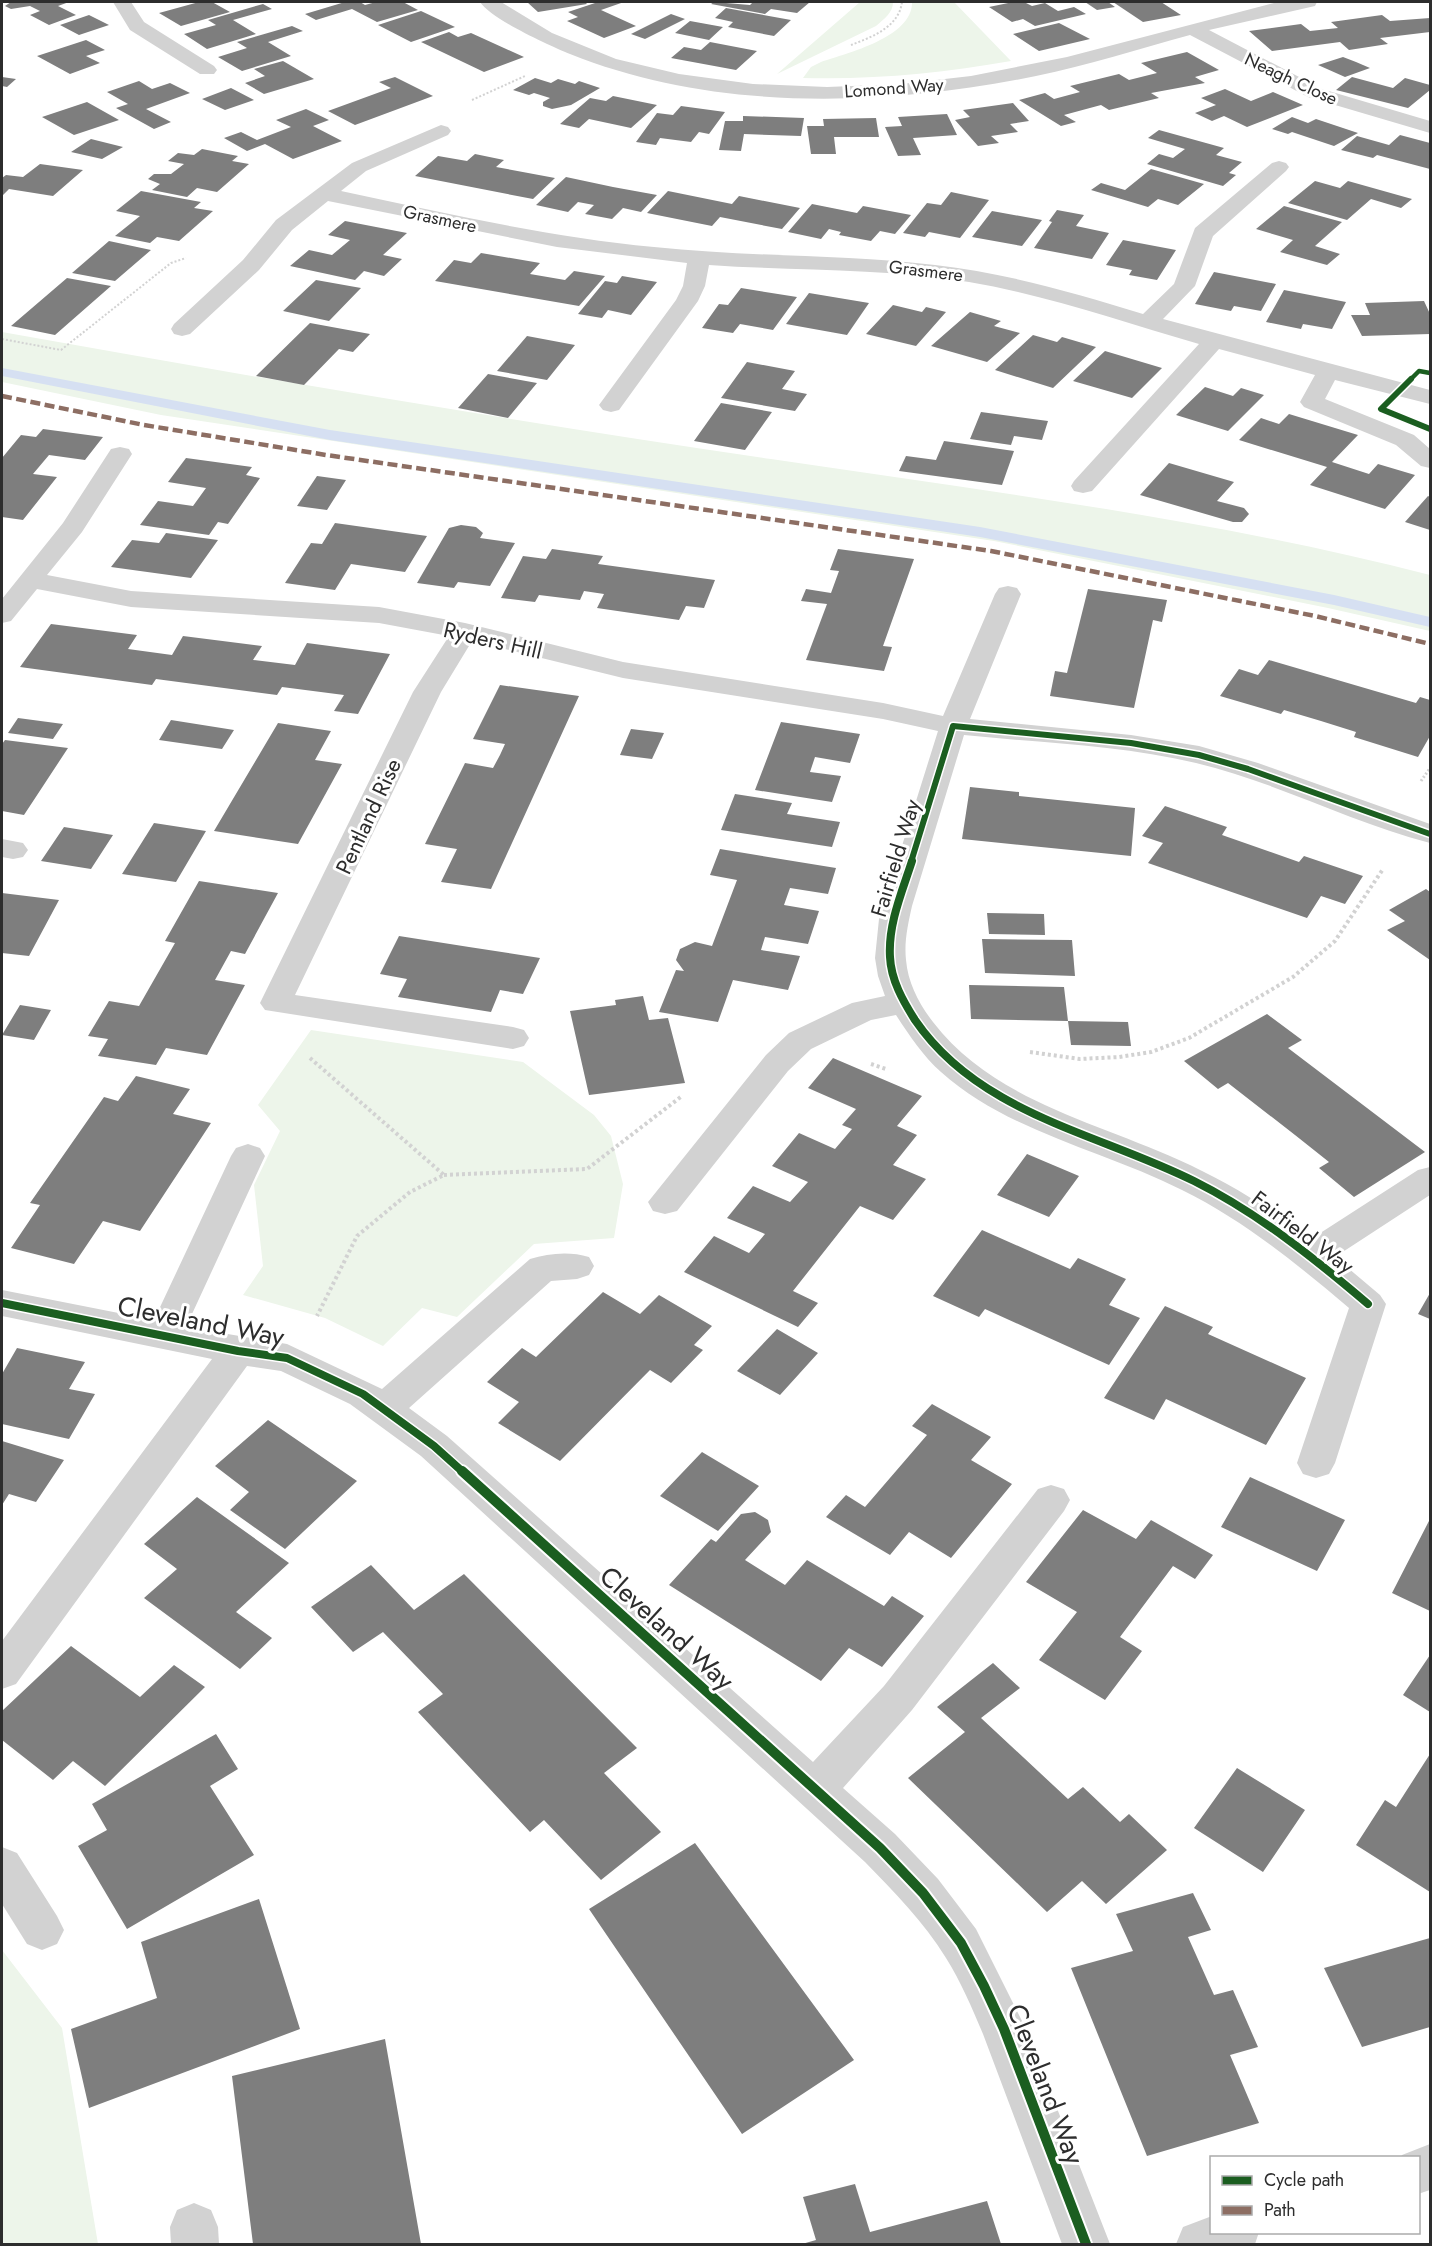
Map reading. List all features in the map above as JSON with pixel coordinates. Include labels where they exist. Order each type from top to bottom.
[{"type":"street","points":[[122,2],[131,20],[137,26],[207,70]]},
{"type":"street","name":"Lomond Way","points":[[489,2],[522,26],[610,63],[682,80],[781,90],[865,91],[967,83],[1035,70],[1192,29],[1308,2]]},
{"type":"street","name":"Neagh Close","points":[[1192,29],[1315,93],[1428,123]]},
{"type":"street","points":[[182,328],[251,265],[284,225],[359,167],[441,131]]},
{"type":"street","points":[[1147,322],[1184,286],[1203,233],[1279,167]]},
{"type":"street","name":"Grasmere","points":[[324,194],[522,236],[601,248],[699,258],[847,263],[969,276],[1031,288],[1214,341],[1431,398]]},
{"type":"street","points":[[611,405],[687,301],[694,286],[699,258]]},
{"type":"street","points":[[1083,486],[1214,341]]},
{"type":"street","points":[[1329,370],[1312,402],[1405,440],[1431,460]]},
{"type":"street","points":[[2,615],[73,527],[120,454]]},
{"type":"street","name":"Ryders Hill","points":[[30,580],[131,599],[379,615],[465,631],[623,670],[882,711],[953,726]]},
{"type":"street","name":"Fairfield Way","points":[[1008,594],[953,726],[892,922],[890,958],[894,981],[903,1003],[936,1047],[956,1067],[987,1090],[1034,1113],[1195,1181],[1238,1205],[1311,1256],[1368,1304],[1316,1462]]},
{"type":"street","name":"Pentland Rise","points":[[276,1003],[427,692],[465,631]]},
{"type":"street","points":[[953,726],[1131,743],[1199,755],[1248,769],[1341,804],[1431,834]]},
{"type":"street","points":[[276,1003],[513,1038]]},
{"type":"street","points":[[665,1202],[777,1063],[800,1041],[863,1011],[903,1003]]},
{"type":"street","points":[[164,1336],[248,1156]]},
{"type":"street","points":[[1311,1256],[1431,1179]]},
{"type":"street","points":[[384,1409],[542,1268],[576,1266]]},
{"type":"street","name":"Cleveland Way","points":[[2,1303],[238,1351],[287,1358],[363,1394],[434,1446],[880,1848],[923,1893],[961,1943],[1005,2029],[1086,2244]]},
{"type":"street","points":[[2,1672],[238,1351]]},
{"type":"street","points":[[815,1789],[898,1698],[1051,1500]]},
{"type":"street","points":[[2,1867],[42,1930]]},
{"type":"street","points":[[1200,2244],[1230,2234]]},
{"type":"path","points":[[2,339],[61,350],[171,263],[194,255]]},
{"type":"path","points":[[956,1067],[986,1056],[1014,1050],[1080,1059],[1119,1057],[1150,1052],[1190,1038],[1293,977],[1335,941],[1395,852],[1393,821],[1431,768]]},
{"type":"path","points":[[276,1003],[298,1047],[444,1175],[410,1192],[357,1236],[317,1317],[287,1358]]},
{"type":"shaded area","points":[[860,2],[893,2],[893,6],[890,13],[876,26],[777,74]]},
{"type":"shaded area","points":[[912,2],[954,2],[1011,61],[907,75],[803,78],[811,67],[821,62],[877,42],[891,34],[902,25],[909,14]]},
{"type":"shaded area","points":[[2,332],[675,445],[1102,508],[1349,555],[1430,575],[1430,631],[1328,608],[994,541],[161,415],[2,382]]},
{"type":"shaded area","points":[[311,1030],[523,1062],[594,1115],[611,1136],[623,1184],[614,1238],[534,1244],[457,1317],[422,1308],[383,1346],[325,1318],[243,1295],[263,1266],[254,1185],[280,1131],[258,1105]]},
{"type":"shaded area","points":[[2,1950],[62,2028],[98,2244],[2,2244]]},
{"type":"building","points":[[11,2],[69,2],[58,6],[76,15],[49,25],[30,15],[40,11],[30,6],[11,9],[5,6]]},
{"type":"building","points":[[199,2],[212,2],[230,12],[181,26],[159,13]]},
{"type":"building","points":[[345,2],[360,2],[365,5],[376,2],[403,2],[418,10],[377,22],[352,9],[316,20],[305,14]]},
{"type":"building","points":[[527,2],[585,2],[587,4],[538,12]]},
{"type":"building","points":[[598,2],[624,2],[601,10],[636,26],[604,38],[567,21],[578,17],[568,12]]},
{"type":"building","points":[[714,2],[750,5],[753,2],[810,2],[797,13],[771,9],[765,14],[711,4]]},
{"type":"building","points":[[1024,2],[1032,6],[1045,3],[1058,11],[1074,7],[1086,14],[1035,26],[1023,19],[1012,22],[989,7]]},
{"type":"building","points":[[1085,2],[1108,2],[1115,7],[1097,10]]},
{"type":"building","points":[[1113,2],[1161,2],[1181,15],[1143,22]]},
{"type":"building","points":[[263,4],[272,9],[233,20],[256,34],[207,49],[184,34],[216,25],[208,20]]},
{"type":"building","points":[[726,8],[791,20],[774,36],[728,27],[733,22],[715,18]]},
{"type":"building","points":[[421,11],[455,27],[411,42],[378,25]]},
{"type":"building","points":[[671,14],[685,19],[645,39],[631,34]]},
{"type":"building","points":[[89,15],[109,25],[79,35],[60,25]]},
{"type":"building","points":[[1382,15],[1390,21],[1430,18],[1430,32],[1380,38],[1388,44],[1349,50],[1340,42],[1272,51],[1249,31],[1301,24],[1310,31],[1338,28],[1331,22]]},
{"type":"building","points":[[690,21],[723,27],[709,40],[675,33]]},
{"type":"building","points":[[1059,23],[1090,39],[1039,51],[1013,34]]},
{"type":"building","points":[[292,26],[303,31],[268,42],[291,56],[242,71],[218,57],[247,48],[237,42]]},
{"type":"building","points":[[449,32],[458,37],[471,33],[524,57],[484,72],[421,42]]},
{"type":"building","points":[[86,40],[105,50],[86,56],[100,63],[70,74],[37,56]]},
{"type":"building","points":[[710,42],[757,51],[736,70],[671,58],[684,47],[701,50]]},
{"type":"building","points":[[1187,52],[1219,70],[1195,77],[1205,83],[1151,93],[1159,98],[1109,110],[1101,105],[1064,115],[1076,122],[1061,126],[1019,100],[1045,93],[1054,99],[1080,92],[1070,86],[1119,74],[1129,80],[1157,73],[1141,63]]},
{"type":"building","points":[[1343,57],[1370,68],[1345,77],[1318,65]]},
{"type":"building","points":[[283,61],[314,79],[264,94],[245,83],[265,76],[254,69]]},
{"type":"building","points":[[2,77],[16,79],[7,87],[2,86]]},
{"type":"building","points":[[395,77],[433,96],[355,125],[328,111],[391,88],[379,82]]},
{"type":"building","points":[[1352,77],[1393,88],[1405,78],[1430,85],[1430,90],[1408,108],[1336,90]]},
{"type":"building","points":[[535,78],[551,83],[558,79],[575,84],[579,81],[600,88],[571,105],[552,109],[543,106],[543,102],[550,98],[513,90]]},
{"type":"building","points":[[139,81],[152,89],[170,83],[190,93],[146,109],[171,122],[154,129],[116,108],[128,104],[107,92]]},
{"type":"building","points":[[231,88],[254,100],[225,110],[202,99]]},
{"type":"building","points":[[1225,89],[1251,101],[1273,92],[1303,105],[1247,127],[1224,116],[1212,121],[1195,113],[1216,105],[1201,98]]},
{"type":"building","points":[[613,96],[657,105],[631,128],[589,119],[579,128],[560,124],[590,98],[606,101]]},
{"type":"building","points":[[87,102],[119,120],[74,135],[42,117]]},
{"type":"building","points":[[1013,103],[1029,121],[1010,124],[1018,132],[991,136],[999,143],[978,146],[955,120],[970,117],[963,110]]},
{"type":"building","points":[[681,106],[725,112],[709,134],[699,132],[691,142],[660,138],[656,145],[636,142],[657,113],[673,115]]},
{"type":"building","points":[[306,109],[329,120],[313,126],[342,141],[293,159],[265,144],[247,151],[224,138],[241,132],[257,140],[291,127],[276,120]]},
{"type":"building","points":[[947,114],[957,135],[913,138],[921,155],[898,156],[885,127],[902,126],[898,117]]},
{"type":"building","points":[[743,116],[804,118],[801,136],[744,134],[741,151],[719,150],[725,121],[743,121]]},
{"type":"building","points":[[1292,117],[1308,123],[1316,119],[1358,133],[1334,146],[1292,132],[1288,134],[1272,129]]},
{"type":"building","points":[[876,118],[879,137],[834,137],[836,154],[811,154],[807,126],[824,126],[823,119]]},
{"type":"building","points":[[1159,130],[1224,148],[1216,155],[1242,162],[1229,173],[1236,175],[1223,186],[1147,164],[1159,154],[1173,158],[1185,149],[1148,138]]},
{"type":"building","points":[[1400,135],[1430,143],[1430,169],[1377,155],[1373,158],[1341,150],[1357,136],[1389,145]]},
{"type":"building","points":[[91,139],[123,147],[102,159],[71,152]]},
{"type":"building","points":[[202,149],[238,156],[232,161],[249,164],[217,192],[197,188],[187,197],[152,190],[160,184],[148,179],[154,174],[171,174],[184,164],[168,161],[178,153],[194,155]]},
{"type":"building","points":[[475,154],[504,160],[496,167],[555,178],[533,199],[415,176],[438,156],[467,161]]},
{"type":"building","points":[[40,164],[83,170],[53,196],[9,189],[2,196],[2,178],[6,175],[23,177]]},
{"type":"building","points":[[1151,169],[1204,184],[1178,205],[1158,199],[1148,207],[1091,190],[1101,183],[1125,190]]},
{"type":"building","points":[[566,177],[657,195],[641,212],[623,208],[612,219],[585,214],[594,205],[578,202],[568,212],[536,205]]},
{"type":"building","points":[[1315,181],[1340,188],[1348,181],[1412,199],[1401,208],[1371,199],[1347,220],[1288,203]]},
{"type":"building","points":[[141,191],[201,202],[194,208],[213,211],[179,241],[157,237],[150,243],[115,236],[140,216],[116,211]]},
{"type":"building","points":[[668,191],[732,204],[739,196],[800,208],[782,229],[720,217],[712,226],[647,213]]},
{"type":"building","points":[[951,192],[989,200],[960,238],[929,232],[925,237],[903,233],[927,203],[941,205]]},
{"type":"building","points":[[812,204],[857,213],[863,206],[911,215],[895,234],[880,231],[871,241],[839,235],[841,232],[829,229],[821,239],[788,232]]},
{"type":"building","points":[[1284,206],[1342,222],[1315,246],[1340,254],[1327,265],[1280,252],[1293,240],[1256,229]]},
{"type":"building","points":[[1057,210],[1084,215],[1076,226],[1109,233],[1092,259],[1034,248],[1052,222],[1049,221]]},
{"type":"building","points":[[992,211],[1042,220],[1022,246],[972,237]]},
{"type":"building","points":[[345,221],[407,233],[383,255],[402,259],[384,276],[364,271],[355,280],[290,266],[309,250],[332,255],[350,240],[328,235]]},
{"type":"building","points":[[1123,240],[1176,250],[1157,280],[1129,275],[1132,270],[1106,265]]},
{"type":"building","points":[[109,241],[151,250],[115,281],[72,273]]},
{"type":"building","points":[[481,253],[540,263],[530,274],[565,280],[574,271],[605,276],[579,306],[435,281],[454,260],[471,263]]},
{"type":"building","points":[[1214,272],[1276,284],[1261,311],[1234,306],[1231,311],[1195,304]]},
{"type":"building","points":[[622,276],[657,282],[631,315],[608,310],[602,318],[578,314],[605,281],[617,283]]},
{"type":"building","points":[[67,278],[111,286],[55,335],[11,326]]},
{"type":"building","points":[[316,280],[361,288],[329,321],[283,311]]},
{"type":"building","points":[[741,288],[797,297],[773,330],[740,324],[733,333],[702,328],[719,304],[728,305]]},
{"type":"building","points":[[1284,290],[1346,302],[1332,329],[1303,324],[1301,329],[1266,322]]},
{"type":"building","points":[[809,293],[869,303],[847,335],[786,324]]},
{"type":"building","points":[[1424,301],[1430,314],[1430,334],[1362,336],[1351,315],[1370,315],[1365,303]]},
{"type":"building","points":[[893,305],[922,312],[926,307],[946,312],[916,346],[866,334]]},
{"type":"building","points":[[970,312],[1001,321],[994,326],[1020,333],[987,362],[931,346]]},
{"type":"building","points":[[310,323],[370,334],[353,352],[339,349],[304,385],[256,376]]},
{"type":"building","points":[[1033,335],[1057,342],[1062,337],[1096,347],[1053,388],[995,370]]},
{"type":"building","points":[[527,336],[575,345],[547,380],[497,371]]},
{"type":"building","points":[[1105,351],[1162,368],[1132,398],[1073,381]]},
{"type":"building","points":[[747,362],[795,371],[782,389],[807,394],[795,411],[721,398]]},
{"type":"building","points":[[488,374],[537,383],[508,418],[458,408]]},
{"type":"building","points":[[1205,387],[1233,396],[1241,388],[1264,395],[1228,431],[1176,415]]},
{"type":"building","points":[[721,403],[772,412],[745,450],[694,441]]},
{"type":"building","points":[[981,412],[1048,421],[1042,440],[1014,436],[1011,445],[970,439]]},
{"type":"building","points":[[1289,414],[1358,435],[1332,462],[1369,474],[1378,464],[1415,475],[1385,509],[1310,485],[1327,467],[1239,440],[1261,418],[1279,424]]},
{"type":"building","points":[[43,429],[103,437],[85,460],[49,455],[33,474],[57,477],[23,520],[2,517],[2,458],[21,435],[36,437]]},
{"type":"building","points":[[944,441],[1014,451],[1002,485],[899,471],[906,456],[936,460]]},
{"type":"building","points":[[186,458],[252,467],[246,475],[260,478],[228,524],[218,522],[209,535],[140,525],[158,501],[193,506],[206,488],[168,482]]},
{"type":"building","points":[[1169,463],[1234,482],[1217,501],[1244,508],[1249,514],[1242,522],[1233,522],[1140,495]]},
{"type":"building","points":[[317,476],[346,480],[327,510],[297,506]]},
{"type":"building","points":[[1428,496],[1430,497],[1430,530],[1405,522]]},
{"type":"building","points":[[335,523],[427,536],[405,572],[351,564],[335,590],[285,583],[311,543],[322,544]]},
{"type":"building","points":[[461,525],[476,527],[483,533],[480,538],[515,543],[490,586],[458,582],[454,588],[417,583],[449,528]]},
{"type":"building","points":[[166,533],[218,540],[191,578],[111,567],[132,540],[159,543]]},
{"type":"building","points":[[552,549],[603,556],[598,564],[715,580],[704,608],[686,606],[679,620],[597,608],[604,594],[584,591],[580,600],[539,595],[535,602],[501,598],[523,556],[546,559]]},
{"type":"building","points":[[838,549],[914,559],[883,646],[892,647],[884,671],[806,660],[827,604],[801,601],[806,589],[831,593],[839,571],[830,570]]},
{"type":"building","points":[[1088,589],[1167,600],[1162,622],[1153,620],[1134,708],[1050,696],[1055,671],[1067,673]]},
{"type":"building","points":[[51,624],[137,635],[128,649],[172,655],[183,636],[262,646],[253,660],[295,665],[307,643],[390,654],[358,714],[334,711],[344,695],[282,687],[277,695],[156,679],[152,685],[20,667]]},
{"type":"building","points":[[1269,660],[1416,703],[1420,697],[1430,700],[1430,736],[1418,757],[1354,737],[1356,732],[1321,721],[1284,710],[1281,714],[1220,696],[1239,669],[1258,675]]},
{"type":"building","points":[[500,685],[579,696],[491,889],[441,882],[457,849],[425,844],[465,763],[493,768],[500,755],[505,744],[473,739]]},
{"type":"building","points":[[18,718],[63,724],[53,739],[8,733]]},
{"type":"building","points":[[171,720],[234,730],[222,749],[159,740]]},
{"type":"building","points":[[781,722],[860,734],[850,763],[815,757],[810,772],[841,776],[832,802],[755,790]]},
{"type":"building","points":[[278,723],[331,731],[315,760],[342,764],[298,844],[214,831]]},
{"type":"building","points":[[631,729],[664,733],[652,759],[620,755]]},
{"type":"building","points":[[5,740],[68,748],[24,815],[2,811],[2,744]]},
{"type":"building","points":[[970,787],[1019,792],[1019,796],[1135,808],[1131,856],[962,839]]},
{"type":"building","points":[[735,794],[792,803],[787,814],[840,822],[832,847],[721,830]]},
{"type":"building","points":[[1165,806],[1227,827],[1222,835],[1299,862],[1304,856],[1363,876],[1345,904],[1321,896],[1307,918],[1148,863],[1163,843],[1142,836]]},
{"type":"building","points":[[154,823],[206,831],[176,882],[122,874]]},
{"type":"building","points":[[64,827],[113,835],[91,869],[41,861]]},
{"type":"building","points":[[720,849],[836,868],[828,894],[790,888],[784,905],[819,911],[808,944],[765,937],[761,950],[800,956],[788,990],[733,980],[718,1022],[659,1012],[676,970],[684,971],[676,960],[680,949],[695,942],[712,946],[737,880],[710,875]]},
{"type":"building","points":[[199,881],[278,893],[245,954],[231,951],[215,980],[245,985],[207,1055],[166,1048],[156,1065],[98,1056],[108,1039],[88,1036],[109,1001],[139,1006],[175,943],[165,941]]},
{"type":"building","points":[[1426,889],[1430,892],[1430,960],[1387,930],[1405,921],[1389,910]]},
{"type":"building","points":[[2,893],[59,900],[29,956],[2,953]]},
{"type":"building","points":[[987,913],[1044,914],[1045,935],[989,934]]},
{"type":"building","points":[[399,936],[540,958],[523,994],[500,990],[491,1012],[398,997],[407,979],[380,974]]},
{"type":"building","points":[[982,939],[1072,940],[1075,976],[985,973]]},
{"type":"building","points":[[969,985],[1064,987],[1068,1021],[971,1019]]},
{"type":"building","points":[[643,996],[649,1020],[668,1018],[685,1083],[589,1095],[570,1011],[616,1005],[615,1000]]},
{"type":"building","points":[[20,1005],[51,1010],[34,1040],[2,1035]]},
{"type":"building","points":[[1267,1014],[1302,1040],[1288,1048],[1425,1152],[1354,1197],[1319,1168],[1329,1162],[1228,1083],[1218,1089],[1184,1061]]},
{"type":"building","points":[[1068,1021],[1128,1022],[1131,1046],[1071,1045]]},
{"type":"building","points":[[833,1058],[922,1096],[897,1126],[917,1135],[893,1165],[926,1179],[893,1220],[860,1206],[793,1291],[818,1303],[798,1327],[684,1272],[714,1236],[749,1253],[765,1234],[727,1218],[753,1186],[790,1202],[808,1182],[772,1166],[799,1133],[835,1149],[852,1129],[842,1125],[856,1109],[808,1088]]},
{"type":"building","points":[[136,1076],[190,1089],[173,1114],[211,1123],[140,1231],[103,1221],[74,1264],[11,1248],[40,1205],[30,1203],[104,1097],[118,1101]]},
{"type":"building","points":[[1027,1154],[1079,1176],[1049,1217],[997,1195]]},
{"type":"building","points":[[982,1230],[1070,1269],[1078,1258],[1126,1279],[1109,1305],[1140,1318],[1109,1365],[985,1309],[979,1317],[933,1296]]},
{"type":"building","points":[[603,1292],[640,1314],[659,1295],[712,1326],[694,1345],[703,1350],[671,1383],[650,1370],[560,1461],[498,1423],[519,1402],[487,1382],[522,1348],[536,1357]]},
{"type":"building","points":[[1430,1293],[1430,1319],[1418,1314]]},
{"type":"building","points":[[1165,1306],[1213,1327],[1208,1334],[1306,1378],[1266,1445],[1166,1399],[1154,1420],[1104,1398]]},
{"type":"building","points":[[777,1329],[818,1353],[780,1395],[737,1371]]},
{"type":"building","points":[[17,1348],[85,1362],[69,1389],[95,1394],[69,1439],[2,1424],[2,1374]]},
{"type":"building","points":[[932,1404],[991,1437],[971,1460],[1012,1484],[951,1558],[909,1532],[890,1555],[826,1517],[846,1495],[865,1507],[927,1435],[912,1426]]},
{"type":"building","points":[[268,1420],[357,1481],[285,1549],[230,1510],[249,1492],[215,1466]]},
{"type":"building","points":[[2,1441],[64,1460],[36,1502],[9,1494],[2,1505]]},
{"type":"building","points":[[702,1452],[759,1486],[718,1531],[660,1496]]},
{"type":"building","points":[[1250,1477],[1345,1520],[1317,1571],[1221,1527]]},
{"type":"building","points":[[197,1497],[289,1563],[236,1612],[272,1638],[240,1669],[144,1598],[177,1569],[144,1544]]},
{"type":"building","points":[[1083,1510],[1136,1539],[1151,1520],[1213,1555],[1195,1579],[1173,1566],[1120,1637],[1142,1651],[1105,1700],[1039,1660],[1077,1612],[1026,1582]]},
{"type":"building","points":[[755,1512],[768,1520],[771,1532],[745,1560],[785,1585],[807,1560],[884,1606],[892,1596],[924,1616],[882,1667],[849,1648],[821,1681],[669,1585],[711,1539],[716,1542],[741,1514]]},
{"type":"building","points":[[1430,1519],[1430,1611],[1392,1593]]},
{"type":"building","points":[[371,1565],[414,1610],[464,1574],[637,1748],[604,1773],[661,1832],[601,1880],[544,1820],[530,1832],[418,1712],[443,1694],[383,1632],[353,1652],[311,1607]]},
{"type":"building","points":[[71,1646],[140,1697],[174,1665],[205,1687],[105,1786],[73,1761],[53,1780],[2,1740],[2,1711]]},
{"type":"building","points":[[1430,1655],[1430,1712],[1403,1695]]},
{"type":"building","points":[[993,1663],[1020,1688],[981,1718],[1068,1799],[1083,1787],[1120,1822],[1129,1814],[1167,1850],[1106,1904],[1082,1881],[1047,1912],[908,1778],[965,1732],[937,1707]]},
{"type":"building","points":[[216,1734],[238,1769],[210,1786],[254,1855],[127,1929],[78,1846],[107,1830],[92,1804]]},
{"type":"building","points":[[1430,1754],[1430,1892],[1356,1845],[1385,1800],[1396,1807]]},
{"type":"building","points":[[1237,1768],[1305,1810],[1263,1872],[1194,1828]]},
{"type":"building","points":[[695,1843],[854,2060],[742,2134],[589,1909]]},
{"type":"building","points":[[1193,1893],[1211,1930],[1188,1937],[1214,1995],[1233,1990],[1258,2047],[1230,2055],[1259,2123],[1147,2156],[1071,1968],[1133,1951],[1116,1914]]},
{"type":"building","points":[[259,1899],[300,2029],[89,2108],[71,2029],[157,1998],[141,1942]]},
{"type":"building","points":[[1430,1938],[1430,2027],[1362,2047],[1324,1968]]},
{"type":"building","points":[[385,2039],[421,2244],[253,2244],[232,2076]]},
{"type":"building","points":[[855,2184],[870,2232],[987,2201],[1001,2244],[802,2244],[816,2240],[803,2197]]},
{"type":"waterway","points":[[2,372],[330,435],[980,532],[1334,600],[1430,622]]},
{"type":"marked path","points":[[2,396],[144,425],[326,455],[991,551],[1315,616],[1430,644]]},
{"type":"cycle path","points":[[1430,373],[1419,371],[1381,409],[1430,429]]},
{"type":"cycle path","points":[[1368,1304],[1285,1237],[1241,1207],[1165,1167],[1012,1103],[983,1087],[957,1068],[927,1036],[900,993],[891,967],[891,932],[953,726],[1131,743],[1199,755],[1248,769],[1430,834]]},
{"type":"cycle path","points":[[2,1303],[238,1351],[287,1358],[363,1394],[434,1446],[880,1848],[923,1893],[961,1943],[1004,2029],[1086,2244]]}]
